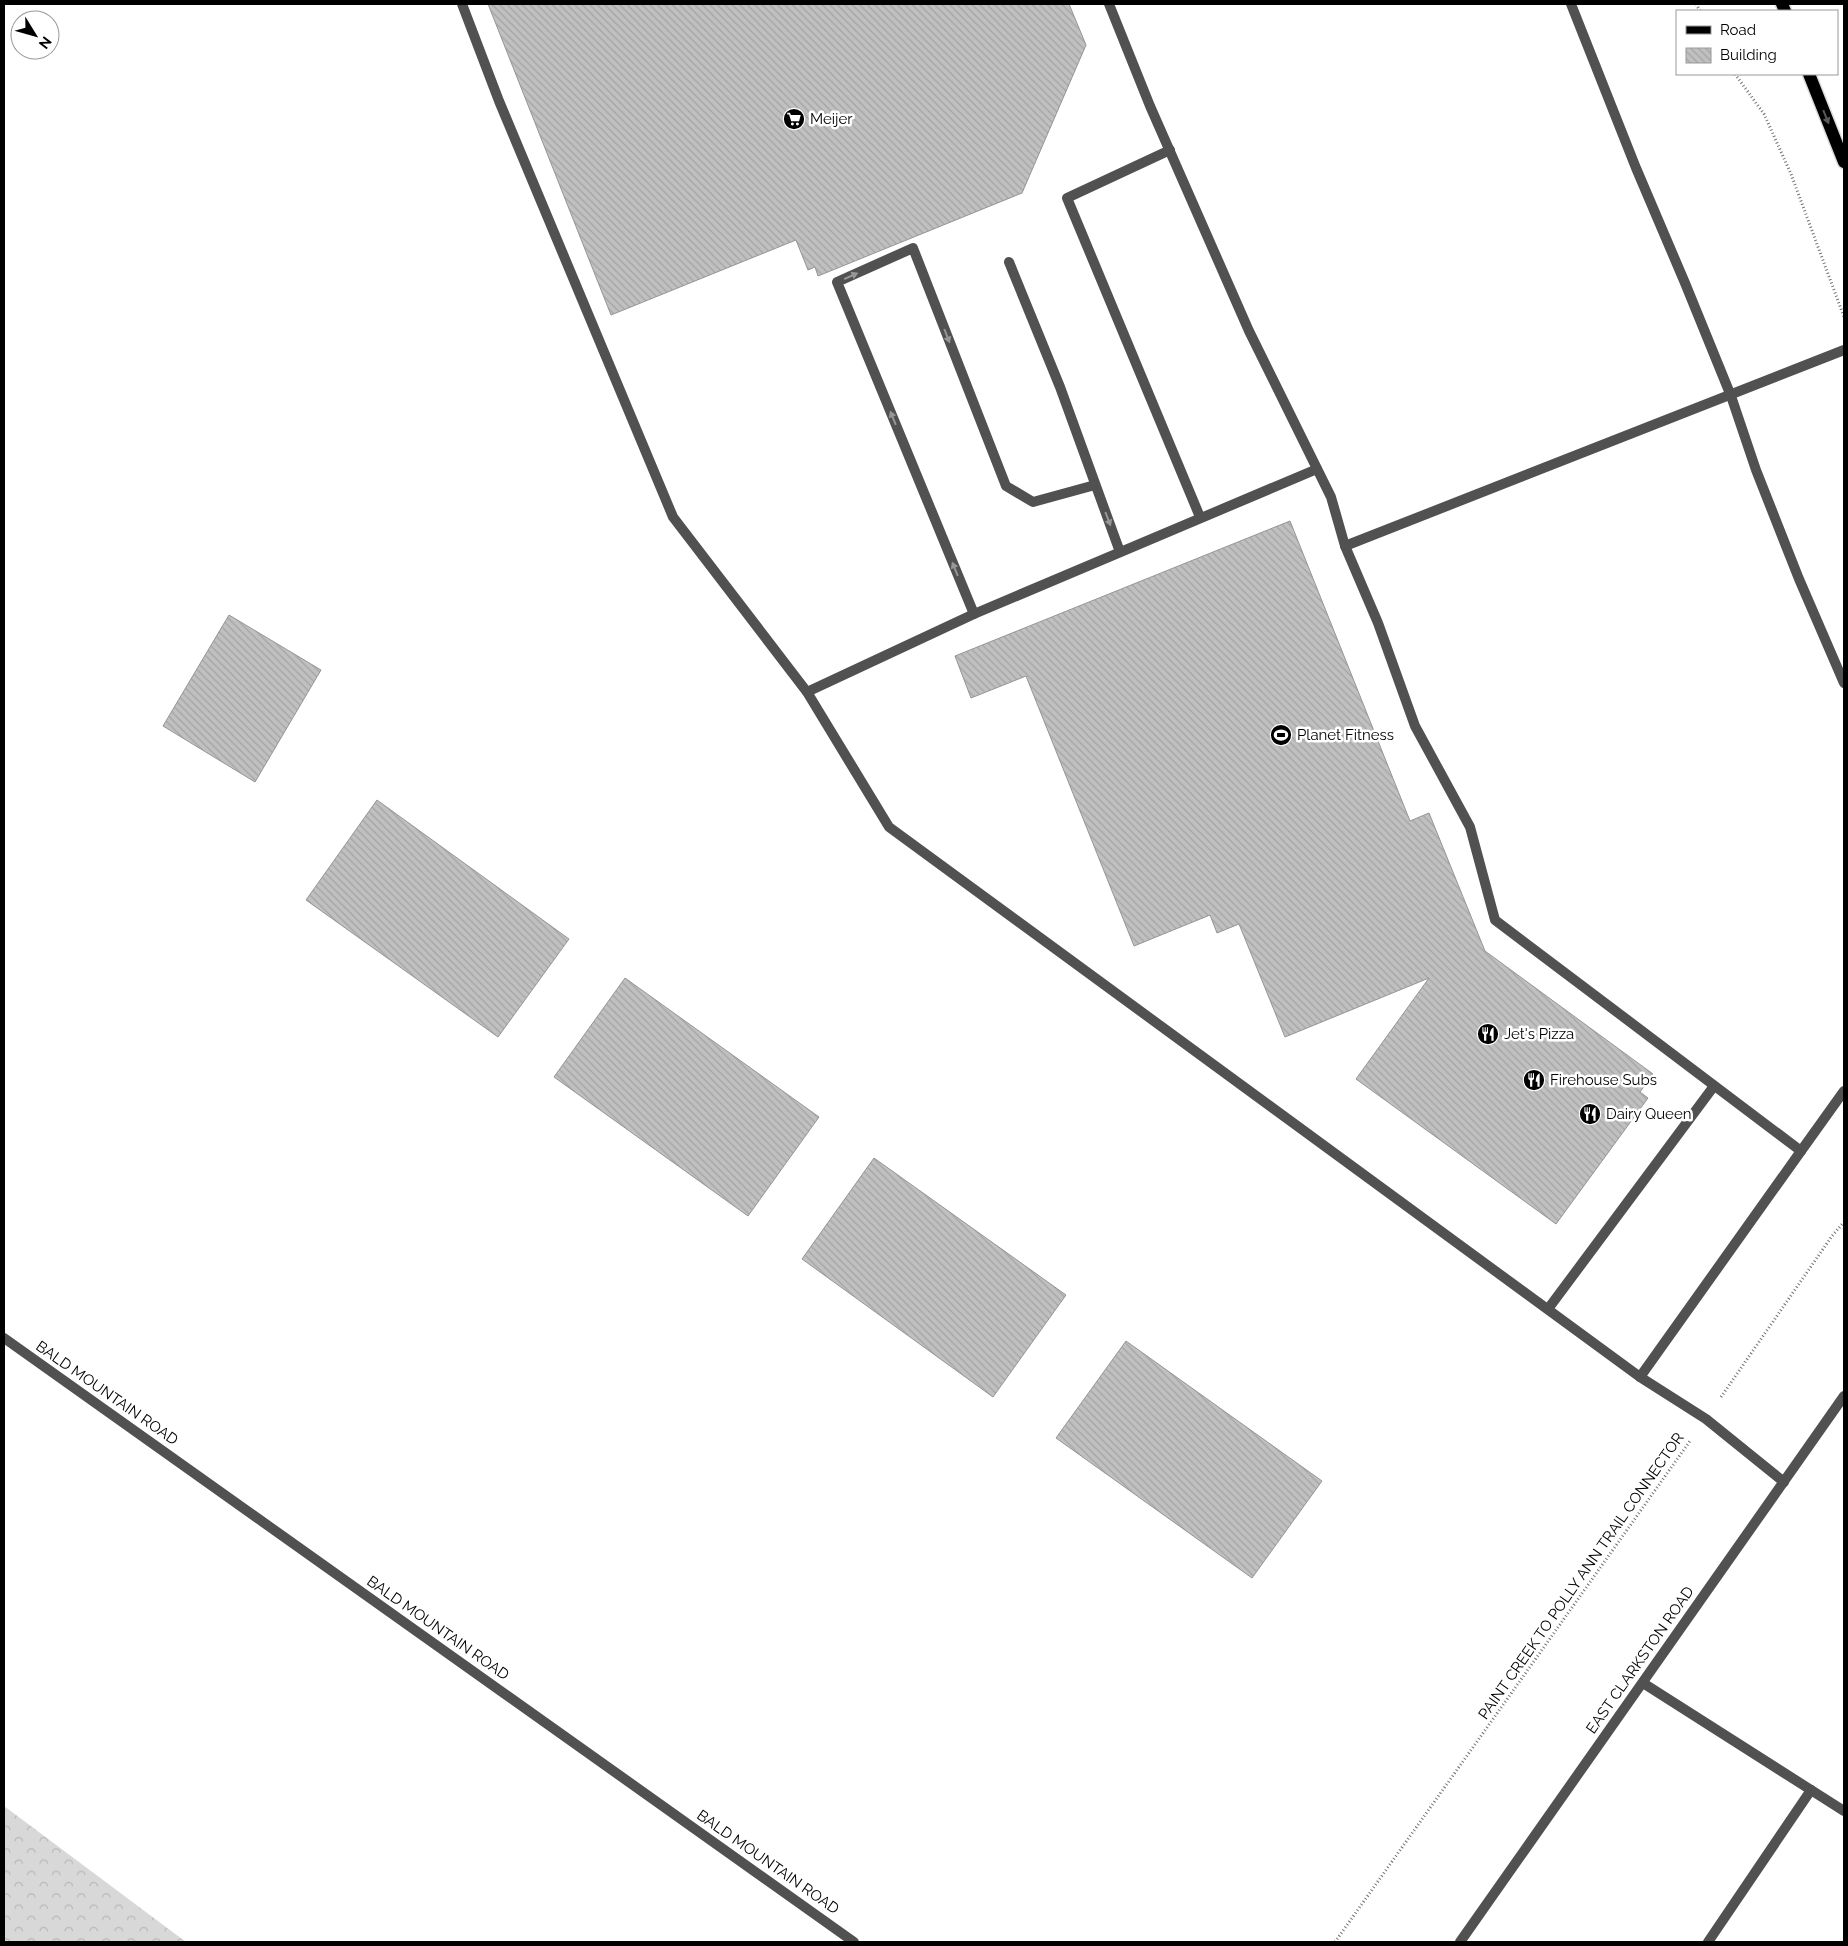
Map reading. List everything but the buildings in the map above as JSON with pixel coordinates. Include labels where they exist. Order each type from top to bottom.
[{"type":"main road","points":[[1810,75],[1844,162]]},
{"type":"street","points":[[462,4],[499,101],[673,517],[807,692],[889,826],[1640,1377],[1706,1419],[1784,1482]]},
{"type":"street","points":[[1109,4],[1249,331],[1331,497],[1345,546],[1378,623],[1415,726],[1470,827],[1495,920],[1801,1151]]},
{"type":"street","points":[[1571,4],[1636,168],[1731,396],[1756,470],[1799,578],[1844,683]]},
{"type":"street","points":[[1170,150],[1067,198],[1200,518]]},
{"type":"street","points":[[974,614],[837,282],[912,248],[1006,486],[1033,502],[1095,485]]},
{"type":"street","points":[[1009,262],[1060,387],[1120,552]]},
{"type":"street","points":[[1345,546],[1731,396],[1844,350]]},
{"type":"street","points":[[807,692],[974,614],[1317,469]]},
{"type":"street","points":[[1548,1310],[1714,1086]]},
{"type":"street","points":[[1640,1377],[1844,1091]]},
{"type":"street","name":"BALD MOUNTAIN ROAD","points":[[4,1338],[854,1942]]},
{"type":"street","name":"EAST CLARKSTON ROAD","points":[[1460,1942],[1844,1396]]},
{"type":"street","points":[[1642,1683],[1844,1811]]},
{"type":"street","points":[[1708,1942],[1810,1790]]},
{"type":"path","points":[[1736,75],[1764,114],[1791,174],[1844,317]]},
{"type":"path","name":"PAINT CREEK TO POLLY ANN TRAIL CONNECTOR","points":[[1335,1942],[1706,1419],[1832,1236],[1844,1222]]},
{"type":"green space","points":[[4,1806],[186,1942],[4,1942]]},
{"type":"place","name":"Meijer","points":[[794,119]]},
{"type":"place","name":"Planet Fitness","points":[[1281,735]]},
{"type":"place","name":"Jet's Pizza","points":[[1488,1034]]},
{"type":"place","name":"Firehouse Subs","points":[[1534,1080]]},
{"type":"place","name":"Dairy Queen","points":[[1590,1114]]}]
